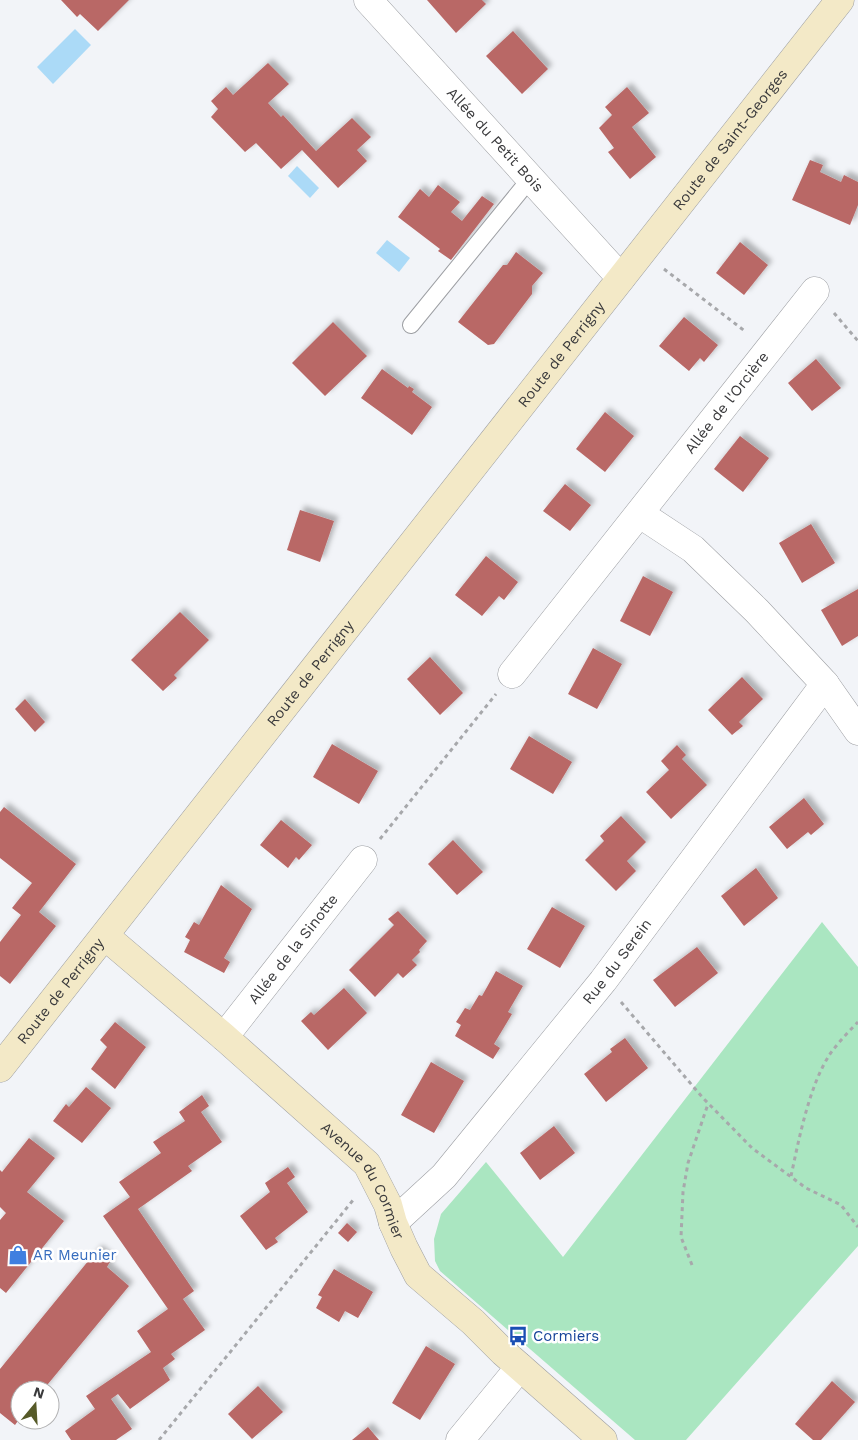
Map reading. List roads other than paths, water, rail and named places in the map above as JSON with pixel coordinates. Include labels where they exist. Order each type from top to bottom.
[{"type":"main road","name":"Route de Saint-Georges","points":[[621,278],[840,0]]},
{"type":"main road","name":"Route de Perrigny","points":[[0,1068],[621,278]]},
{"type":"main road","name":"Avenue du Cormier","points":[[105,936],[367,1164],[388,1205],[404,1248],[418,1275],[473,1322],[520,1367],[603,1440]]},
{"type":"street","name":"Allée du Petit Bois","points":[[368,0],[621,278]]},
{"type":"street","name":"Allée de l'Orcière","points":[[512,674],[815,292]]},
{"type":"street","points":[[640,514],[693,549],[756,611],[825,684],[858,730]]},
{"type":"street","name":"Rue du Serein","points":[[393,1222],[444,1176],[603,980],[825,684]]},
{"type":"street","name":"Allée de la Sinotte","points":[[224,1038],[363,860]]},
{"type":"street","points":[[460,1440],[520,1367]]},
{"type":"lane","points":[[410,325],[530,178]]},
{"type":"water","points":[[75,29],[91,45],[53,84],[37,67]]},
{"type":"water","points":[[297,166],[319,188],[310,198],[288,176]]},
{"type":"water","points":[[387,240],[410,258],[399,272],[376,253]]},
{"type":"place","name":"AR Meunier","points":[[18,1255]]},
{"type":"place","name":"Cormiers","points":[[518,1336]]}]
